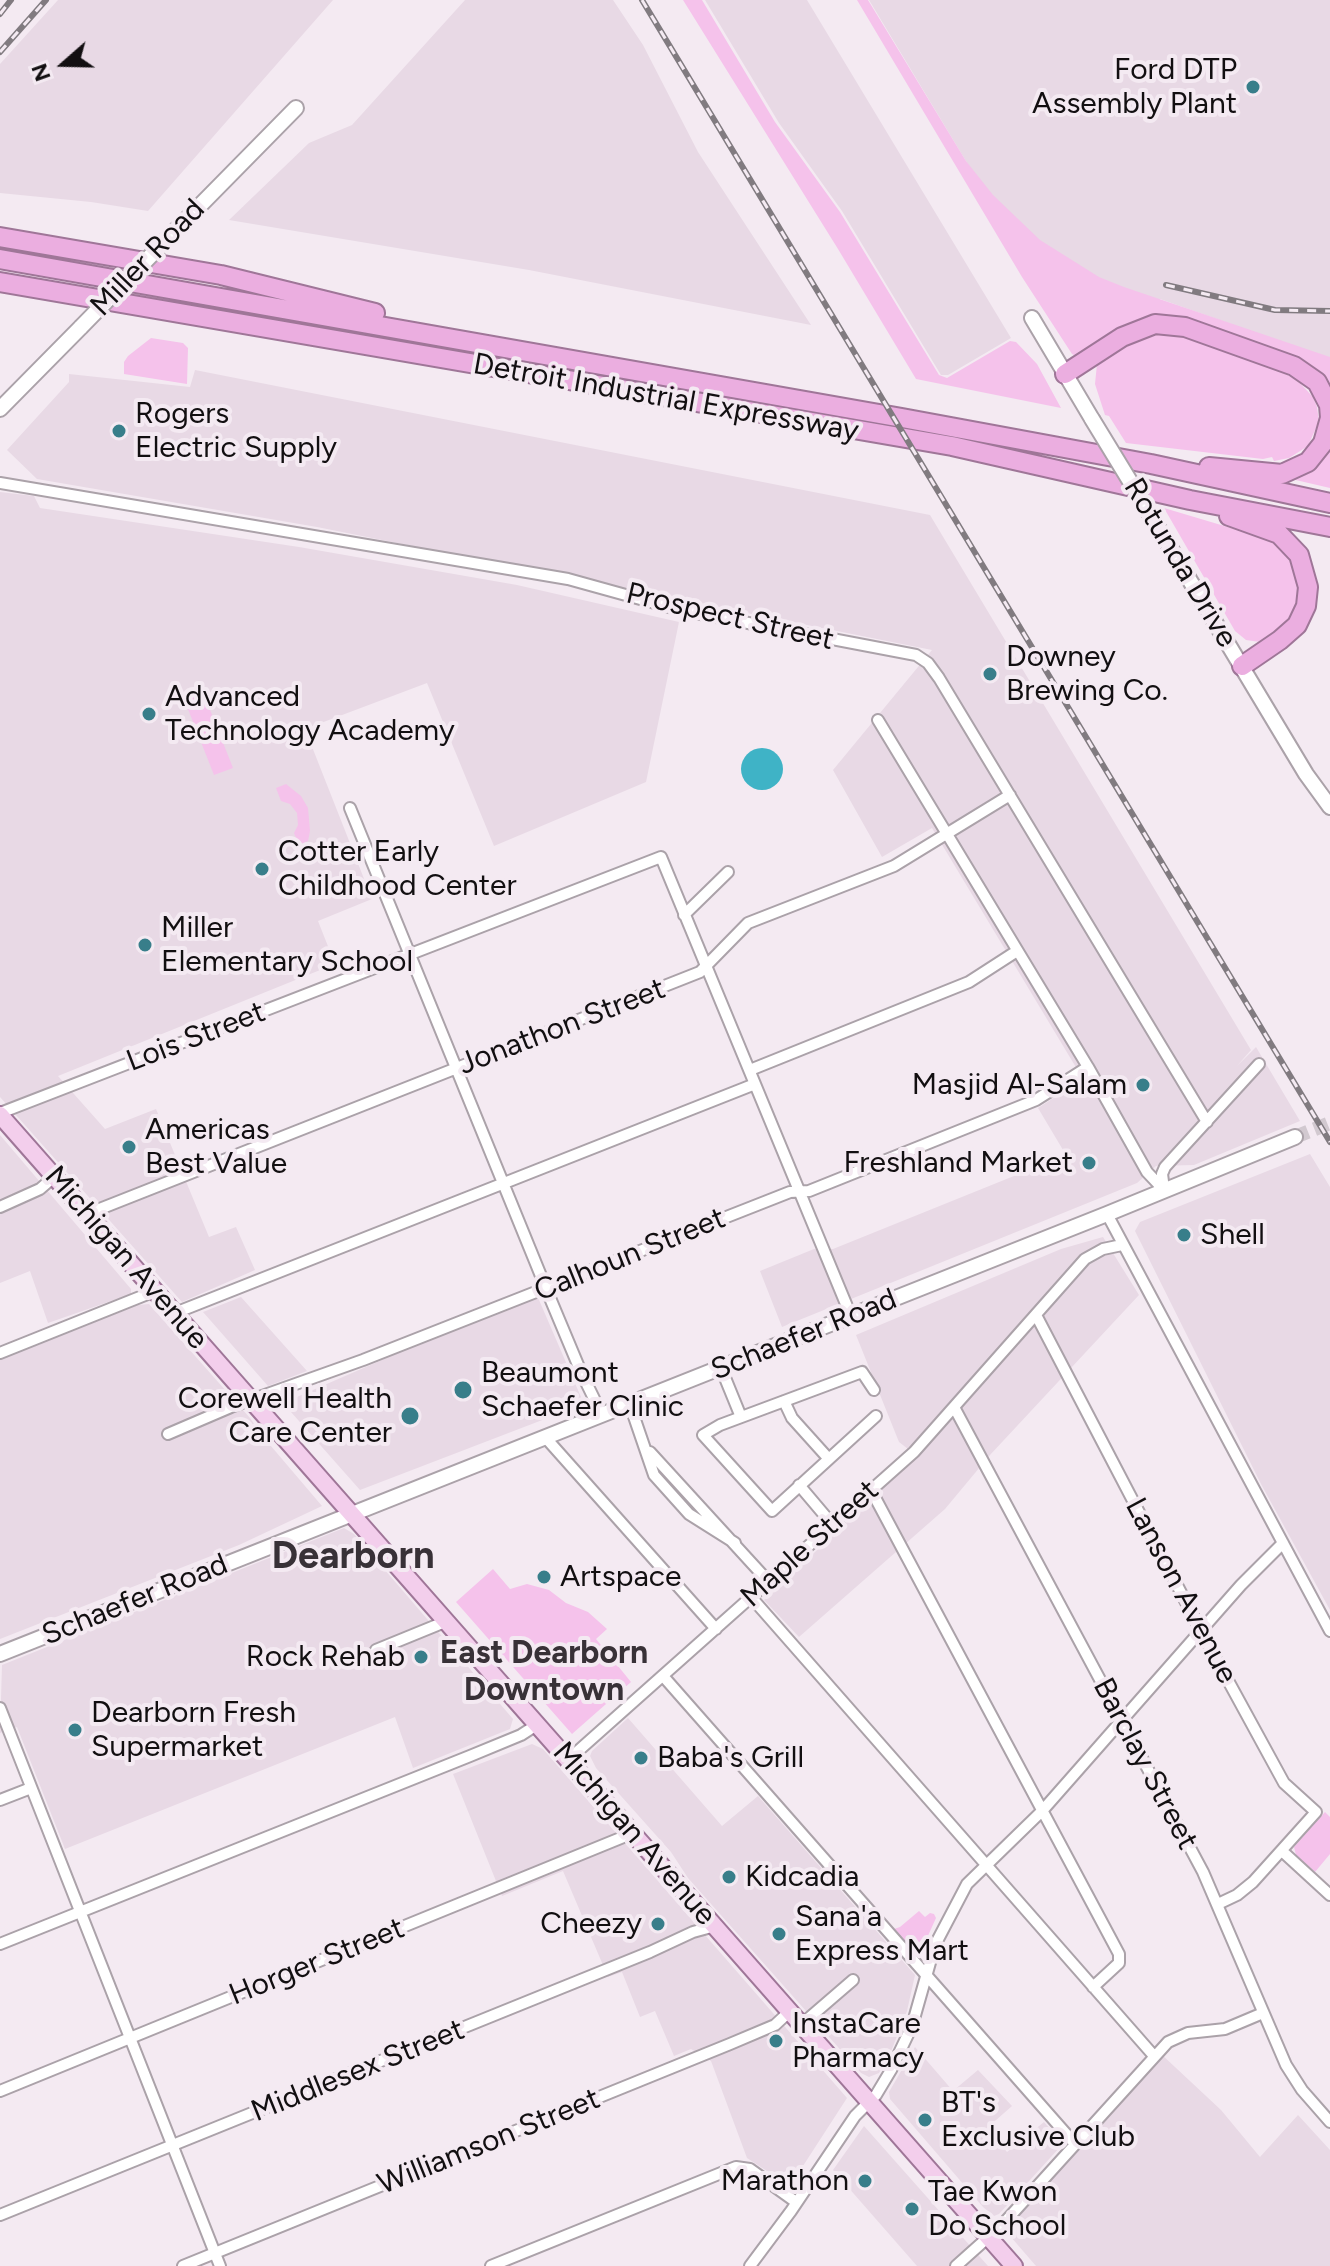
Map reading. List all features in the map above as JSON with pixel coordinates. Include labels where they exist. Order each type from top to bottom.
[{"type":"highway","points":[[0,237],[221,275],[399,319],[458,339]]},
{"type":"highway","name":"Detroit Industrial Expressway","points":[[0,259],[1151,464],[1330,503]]},
{"type":"highway","name":"Detroit Industrial Expressway","points":[[0,282],[952,446],[1190,500],[1330,527]]},
{"type":"highway","points":[[1065,374],[1131,333],[1155,324],[1169,324],[1294,366],[1308,373],[1324,393],[1330,418],[1323,443],[1308,462],[1292,471],[1282,474],[1151,464]]},
{"type":"highway","points":[[1190,500],[1279,534],[1295,549],[1303,564],[1307,596],[1297,625],[1242,666]]},
{"type":"main road","name":"Miller Road","points":[[0,409],[296,108]]},
{"type":"main road","name":"Rotunda Drive","points":[[1032,318],[1306,774],[1330,807]]},
{"type":"main road","name":"Michigan Avenue","points":[[0,1114],[1014,2266]]},
{"type":"main road","name":"Schaefer Road","points":[[0,1654],[1295,1137]]},
{"type":"street","name":"Prospect Street","points":[[0,483],[568,579],[606,588],[638,601],[915,655],[928,663],[939,678],[1207,1122]]},
{"type":"street","points":[[878,720],[1088,1067],[1147,1172],[1164,1190]]},
{"type":"street","name":"Jonathon Street","points":[[87,1214],[685,979],[706,969],[748,923],[894,866],[1010,795]]},
{"type":"street","points":[[350,808],[546,1289],[602,1415]]},
{"type":"street","name":"Lois Street","points":[[0,1114],[661,857],[684,915]]},
{"type":"street","points":[[728,872],[684,915],[851,1316]]},
{"type":"street","points":[[750,1070],[969,982],[1017,951]]},
{"type":"street","points":[[1164,1190],[1162,1174],[1165,1167],[1259,1064]]},
{"type":"street","name":"Calhoun Street","points":[[168,1434],[790,1192],[809,1191],[1036,1100],[1088,1067]]},
{"type":"street","points":[[175,1313],[755,1084]]},
{"type":"street","points":[[0,1207],[40,1189],[55,1176]]},
{"type":"street","points":[[1107,1214],[1330,1631]]},
{"type":"street","name":"Maple Street","points":[[569,1759],[914,1452],[1085,1259],[1103,1249],[1122,1245]]},
{"type":"street","points":[[0,1353],[155,1291]]},
{"type":"street","name":"Lanson Avenue","points":[[1036,1315],[1284,1783],[1316,1812],[1244,1891],[1218,1904]]},
{"type":"street","points":[[721,1368],[741,1417]]},
{"type":"street","points":[[874,1390],[862,1372],[741,1417],[703,1435],[772,1511],[876,1416]]},
{"type":"street","points":[[784,1401],[792,1418],[828,1458]]},
{"type":"street","points":[[630,1405],[646,1447],[768,1581]]},
{"type":"street","name":"Barclay Street","points":[[954,1407],[1218,1904],[1286,2065],[1302,2090],[1330,2122]]},
{"type":"street","points":[[545,1437],[716,1629]]},
{"type":"street","points":[[799,1485],[832,1524]]},
{"type":"street","points":[[871,1490],[1120,1957],[1117,1966],[1093,1987]]},
{"type":"street","points":[[750,2266],[891,2070],[906,2041],[942,1929],[967,1884],[1042,1811],[1283,1543]]},
{"type":"street","points":[[751,1597],[1154,2056]]},
{"type":"street","points":[[376,1650],[447,1621]]},
{"type":"street","points":[[663,1676],[1075,2144]]},
{"type":"street","points":[[0,1708],[220,2266]]},
{"type":"street","points":[[0,1944],[483,1751],[538,1724]]},
{"type":"street","points":[[0,1800],[31,1788]]},
{"type":"street","name":"Horger Street","points":[[0,2091],[633,1833]]},
{"type":"street","points":[[1282,1851],[1330,1895]]},
{"type":"street","name":"Middlesex Street","points":[[0,2215],[641,1956],[693,1932],[715,1926]]},
{"type":"street","points":[[802,2024],[853,1980]]},
{"type":"street","name":"Williamson Street","points":[[183,2266],[730,2044],[775,2025],[790,2011]]},
{"type":"street","points":[[956,2266],[1003,2224],[1168,2042],[1196,2031],[1218,2031],[1263,2013]]},
{"type":"street","points":[[491,2266],[736,2167],[750,2169],[796,2202]]},
{"type":"shaded area","points":[[58,0],[333,0],[148,211],[0,193],[0,64]]},
{"type":"shaded area","points":[[465,0],[613,0],[643,45],[698,152],[811,325],[529,270],[229,220],[309,143],[352,125]]},
{"type":"shaded area","points":[[683,0],[702,0],[775,122],[840,212],[939,375],[947,378],[1010,341],[1016,342],[1037,364],[1061,408],[916,379]]},
{"type":"shaded area","points":[[705,0],[807,0],[1011,338],[948,375],[941,375],[842,211],[779,123]]},
{"type":"shaded area","points":[[857,0],[868,0],[966,161],[993,195],[1040,240],[1099,277],[1330,357],[1330,390],[1296,358],[1175,316],[1161,316],[1076,356],[1072,354],[1022,277]]},
{"type":"shaded area","points":[[869,0],[1330,0],[1330,359],[1160,299],[1079,349]]},
{"type":"shaded area","points":[[1169,331],[1278,366],[1278,370],[1297,380],[1313,397],[1317,407],[1319,421],[1308,446],[1289,458],[1274,461],[1272,457],[1263,459],[1126,443],[1109,416],[1105,415],[1095,384],[1097,364],[1146,334]]},
{"type":"shaded area","points":[[151,338],[183,343],[188,348],[187,384],[124,374],[124,362],[128,356]]},
{"type":"shaded area","points":[[195,370],[930,515],[1251,1050],[1237,1066],[1256,1047],[1300,1121],[1194,1165],[1156,1166],[1137,1183],[782,1327],[760,1271],[814,1249],[833,1249],[1066,1155],[1038,1108],[1083,1079],[932,828],[882,857],[833,770],[932,650],[317,527],[37,479],[7,450],[69,382],[69,374],[190,387]]},
{"type":"shaded area","points":[[1330,446],[1330,488],[1287,478]]},
{"type":"shaded area","points":[[0,492],[34,496],[40,508],[299,547],[517,585],[679,622],[646,782],[494,846],[427,683],[305,729],[372,899],[318,921],[335,964],[58,1076],[105,1129],[156,1109],[209,1237],[236,1227],[255,1270],[182,1302],[0,1097]]},
{"type":"shaded area","points":[[1164,508],[1268,539],[1285,552],[1296,574],[1297,603],[1285,624],[1269,639],[1260,642],[1246,640],[1235,631]]},
{"type":"shaded area","points":[[203,692],[233,768],[214,775],[184,699]]},
{"type":"shaded area","points":[[286,784],[301,796],[308,808],[308,841],[299,845],[294,833],[298,825],[297,813],[290,804],[281,801],[276,788]]},
{"type":"shaded area","points":[[0,1135],[131,1289],[131,1294],[48,1323],[30,1271],[0,1283]]},
{"type":"shaded area","points":[[1310,1154],[1330,1187],[1330,1610],[1261,1484],[1135,1231],[1140,1222]]},
{"type":"shaded area","points":[[1103,1237],[1139,1295],[990,1455],[945,1509],[799,1637],[764,1600],[917,1456],[899,1442],[856,1335],[1061,1249]]},
{"type":"shaded area","name":"Beaumont Schaefer Clinic","points":[[536,1293],[584,1404],[360,1490],[283,1403]]},
{"type":"shaded area","points":[[241,1297],[307,1371],[268,1386],[203,1312]]},
{"type":"shaded area","points":[[149,1304],[250,1418],[322,1506],[239,1545],[0,1639],[0,1360],[138,1305]]},
{"type":"shaded area","points":[[344,1528],[354,1534],[513,1719],[510,1729],[413,1768],[395,1717],[65,1849],[17,1727],[0,1733],[2,1665]]},
{"type":"shaded area","points":[[493,1569],[510,1589],[527,1584],[549,1590],[566,1603],[588,1612],[607,1629],[596,1639],[631,1682],[572,1734],[456,1602]]},
{"type":"shaded area","points":[[628,1718],[722,1826],[758,1796],[915,1975],[907,2011],[879,2073],[869,2077],[861,2073],[688,1878],[671,1852],[596,1768],[590,1756],[592,1751]]},
{"type":"shaded area","points":[[532,1744],[543,1749],[847,2098],[790,2186],[747,2158],[711,2061],[691,2049],[674,2056],[655,2011],[640,2017],[622,1972],[608,1977],[563,1871],[502,1896],[453,1774]]},
{"type":"shaded area","points":[[1325,1812],[1330,1817],[1330,1854],[1315,1872],[1296,1855],[1294,1847]]},
{"type":"shaded area","points":[[919,1911],[925,1917],[930,1913],[936,1918],[922,1949],[914,1951],[894,1929]]},
{"type":"shaded area","points":[[915,2047],[953,2091],[978,2070],[1012,2106],[987,2128],[1007,2152],[1044,2122],[1059,2139],[1061,2146],[999,2214],[994,2216],[983,2207],[890,2099],[889,2092]]},
{"type":"shaded area","points":[[1160,2053],[1221,2110],[1260,2157],[1298,2115],[1330,2150],[1330,2266],[1036,2266],[1004,2229]]},
{"type":"shaded area","points":[[864,2126],[988,2266],[917,2266],[833,2170]]},
{"type":"water","points":[[762,748],[777,754],[783,769],[777,784],[762,790],[747,784],[741,769],[747,754]]},
{"type":"tunnel","points":[[1295,1137],[1330,1123]]},
{"type":"railway","points":[[0,14],[11,0]]},
{"type":"railway","points":[[0,52],[46,0]]},
{"type":"railway","points":[[642,0],[1330,1142]]},
{"type":"railway","points":[[1166,285],[1275,310],[1330,311]]},
{"type":"place","name":"Ford DTP Assembly Plant","points":[[1253,87]]},
{"type":"place","name":"Rogers Electric Supply","points":[[119,431]]},
{"type":"place","name":"Downey Brewing Co.","points":[[990,674]]},
{"type":"place","name":"Advanced Technology Academy","points":[[149,714]]},
{"type":"place","name":"Cotter Early Childhood Center","points":[[262,869]]},
{"type":"place","name":"Miller Elementary School","points":[[145,945]]},
{"type":"place","name":"Masjid Al-Salam","points":[[1143,1085]]},
{"type":"place","name":"Americas Best Value","points":[[129,1147]]},
{"type":"place","name":"Freshland Market","points":[[1089,1163]]},
{"type":"place","name":"Shell","points":[[1184,1235]]},
{"type":"place","name":"Beaumont Schaefer Clinic","points":[[463,1390]]},
{"type":"place","name":"Corewell Health Care Center","points":[[410,1416]]},
{"type":"place","name":"Artspace","points":[[544,1577]]},
{"type":"place","name":"Rock Rehab","points":[[421,1657]]},
{"type":"place","name":"Dearborn Fresh Supermarket","points":[[75,1730]]},
{"type":"place","name":"Baba's Grill","points":[[641,1758]]},
{"type":"place","name":"Kidcadia","points":[[729,1877]]},
{"type":"place","name":"Cheezy","points":[[658,1924]]},
{"type":"place","name":"Sana'a Express Mart","points":[[779,1934]]},
{"type":"place","name":"InstaCare Pharmacy","points":[[776,2041]]},
{"type":"place","name":"BT's Exclusive Club","points":[[925,2120]]},
{"type":"place","name":"Marathon","points":[[865,2181]]},
{"type":"place","name":"Tae Kwon Do School","points":[[912,2209]]},
{"type":"district","name":"Dearborn","points":[[353,1557]]},
{"type":"district","name":"East Dearborn Downtown","points":[[544,1672]]}]
